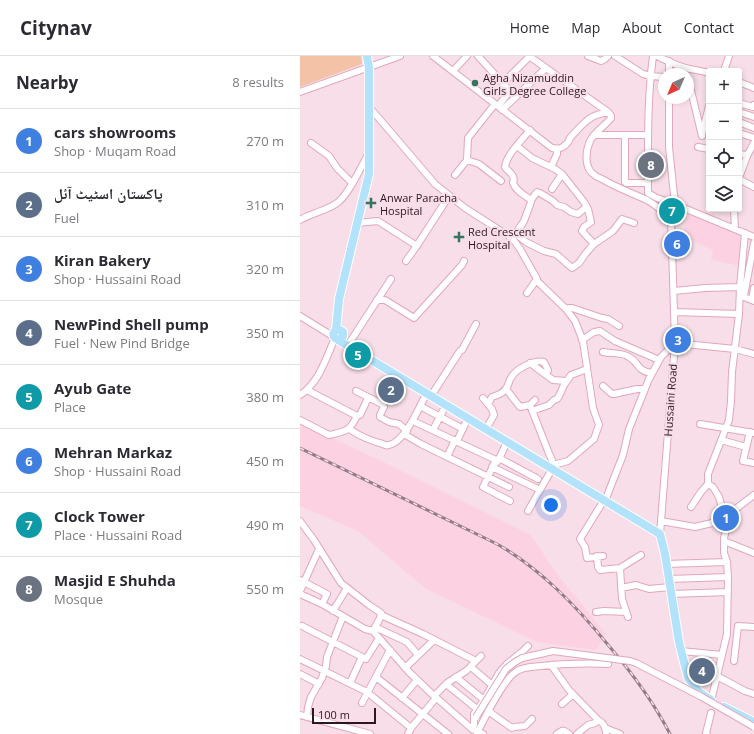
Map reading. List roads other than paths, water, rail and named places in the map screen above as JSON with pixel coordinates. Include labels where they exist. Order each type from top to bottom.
[{"type":"main road","points":[[367,56],[369,68],[369,174],[339,299],[336,336],[429,395],[507,442],[553,467],[604,501],[660,534],[679,642],[688,678],[700,692],[711,701],[754,722]]},
{"type":"street","points":[[300,92],[400,56]]},
{"type":"street","points":[[433,56],[552,148],[557,149],[564,146],[588,119],[603,112],[608,113]]},
{"type":"street","points":[[453,72],[467,56]]},
{"type":"street","points":[[478,56],[510,91],[498,107]]},
{"type":"street","points":[[503,83],[530,56],[608,113],[611,118],[591,139],[586,153],[589,168],[592,173],[614,187],[648,201],[669,216],[676,217],[679,215],[681,210],[676,204],[674,195],[670,147],[669,104]]},
{"type":"street","points":[[588,56],[602,61],[608,56]]},
{"type":"street","points":[[615,56],[622,58],[644,74],[658,77]]},
{"type":"street","points":[[648,201],[648,135],[653,56]]},
{"type":"street","points":[[657,56],[682,68]]},
{"type":"street","points":[[725,68],[729,56]]},
{"type":"street","points":[[669,61],[669,68]]},
{"type":"street","points":[[455,175],[467,160],[468,138],[498,107],[546,68]]},
{"type":"street","points":[[694,71],[706,72]]},
{"type":"street","points":[[742,83],[754,88]]},
{"type":"street","points":[[694,103],[702,136],[706,125]]},
{"type":"street","points":[[742,104],[753,107],[754,105]]},
{"type":"street","points":[[369,107],[435,184],[449,196],[465,208],[514,236],[556,254],[572,268],[579,263],[594,244],[613,231],[622,219],[634,223]]},
{"type":"street","points":[[742,113],[754,117]]},
{"type":"street","points":[[742,123],[754,128]]},
{"type":"street","points":[[530,130],[517,146],[505,167],[513,176],[514,186],[531,200]]},
{"type":"street","points":[[742,134],[754,138]]},
{"type":"street","points":[[594,135],[648,135]]},
{"type":"street","points":[[625,135],[626,183],[648,183]]},
{"type":"street","points":[[311,143],[329,156],[337,168],[352,183]]},
{"type":"street","points":[[740,176],[747,155],[754,143]]},
{"type":"street","points":[[517,146],[532,158],[562,174],[586,207],[591,222],[582,230],[594,244]]},
{"type":"street","points":[[698,147],[706,148]]},
{"type":"street","points":[[551,167],[557,154],[557,149]]},
{"type":"street","points":[[300,220],[339,202],[352,183],[369,151]]},
{"type":"street","points":[[742,154],[747,155]]},
{"type":"street","points":[[467,160],[479,164],[501,181]]},
{"type":"street","points":[[552,189],[562,174]]},
{"type":"street","points":[[742,180],[754,187]]},
{"type":"street","points":[[514,236],[524,221],[531,200],[537,192],[553,200],[557,205],[578,214],[586,207]]},
{"type":"street","points":[[648,193],[754,237]]},
{"type":"street","points":[[406,261],[449,196]]},
{"type":"street","points":[[669,216],[666,210],[667,208],[670,204],[676,204]]},
{"type":"street","points":[[734,212],[735,229]]},
{"type":"street","name":"Hussaini Road","points":[[660,534],[675,343],[674,291],[669,216]]},
{"type":"street","points":[[357,223],[378,221],[417,246]]},
{"type":"street","points":[[691,507],[708,484],[708,474],[729,420],[745,233]]},
{"type":"street","points":[[514,236],[537,279],[536,280],[566,309],[575,321],[582,340],[593,408],[599,425],[594,439],[568,461],[553,467],[528,511]]},
{"type":"street","points":[[754,243],[744,297],[753,300],[754,288]]},
{"type":"street","points":[[377,300],[385,300],[414,318],[464,261]]},
{"type":"street","points":[[348,345],[391,279]]},
{"type":"street","points":[[527,293],[536,280]]},
{"type":"street","points":[[674,291],[740,287]]},
{"type":"street","points":[[566,309],[572,308],[608,319],[619,326]]},
{"type":"street","points":[[674,312],[738,314]]},
{"type":"street","points":[[300,316],[336,336],[317,377],[307,390],[300,395]]},
{"type":"street","points":[[348,429],[370,441],[386,445],[397,442],[413,420],[420,406],[462,350],[476,324]]},
{"type":"street","points":[[582,340],[594,332],[600,331],[615,341],[659,360]]},
{"type":"street","points":[[641,555],[620,568],[600,570],[600,556],[587,558],[585,546],[580,539],[604,501],[623,455],[629,429],[645,389],[659,360],[675,343],[735,349],[754,354]]},
{"type":"street","points":[[603,352],[618,353],[628,356],[633,359],[643,371],[652,373]]},
{"type":"street","points":[[488,404],[492,397],[500,395],[506,389],[513,375],[530,363],[539,361],[544,362],[548,370],[546,375]]},
{"type":"street","points":[[530,363],[553,380],[566,381]]},
{"type":"street","points":[[506,389],[520,407],[549,405],[559,396],[566,381],[571,375],[587,369]]},
{"type":"street","points":[[603,386],[612,394],[645,389]]},
{"type":"street","points":[[307,390],[357,416]]},
{"type":"street","points":[[356,391],[384,405],[380,417],[389,422],[399,424],[405,432],[420,444],[509,487]]},
{"type":"street","points":[[300,420],[329,435],[348,429],[352,426],[357,416],[360,415],[368,398]]},
{"type":"street","points":[[483,398],[492,409],[494,415],[486,429]]},
{"type":"street","points":[[433,430],[446,405]]},
{"type":"street","points":[[532,405],[553,467]]},
{"type":"street","points":[[420,406],[463,429]]},
{"type":"street","points":[[447,457],[468,418]]},
{"type":"street","points":[[413,420],[538,479]]},
{"type":"street","points":[[700,424],[752,432],[746,447],[743,461],[754,463]]},
{"type":"street","points":[[721,440],[746,447]]},
{"type":"street","points":[[507,442],[499,460],[492,467],[483,487],[510,501]]},
{"type":"street","points":[[492,467],[540,490]]},
{"type":"street","points":[[708,484],[713,487],[719,497],[727,526],[724,538],[724,553],[727,562],[728,577],[727,634],[711,701]]},
{"type":"street","points":[[661,521],[695,527],[712,523],[725,519],[754,495]]},
{"type":"street","points":[[300,521],[320,549],[341,583],[381,613],[381,615],[479,659],[466,671],[446,684],[408,734]]},
{"type":"street","points":[[724,541],[754,554]]},
{"type":"street","points":[[320,549],[302,581],[300,592],[365,629],[374,629],[406,642],[418,655]]},
{"type":"street","points":[[666,564],[727,562]]},
{"type":"street","points":[[596,612],[607,611],[627,614],[622,599],[620,568]]},
{"type":"street","points":[[621,588],[636,585],[649,589],[670,587],[728,577]]},
{"type":"street","points":[[302,581],[327,594],[322,604]]},
{"type":"street","points":[[670,587],[728,592]]},
{"type":"street","points":[[333,611],[347,588]]},
{"type":"street","points":[[374,629],[381,615]]},
{"type":"street","points":[[307,717],[311,697],[325,671],[327,657],[343,616]]},
{"type":"street","points":[[302,626],[366,659],[379,638]]},
{"type":"street","points":[[734,661],[738,626],[754,627]]},
{"type":"street","points":[[374,629],[379,638],[405,668],[435,697],[476,731]]},
{"type":"street","points":[[405,668],[434,640]]},
{"type":"street","points":[[476,731],[474,714],[484,700],[492,684],[508,663],[528,646]]},
{"type":"street","points":[[362,703],[390,650]]},
{"type":"street","points":[[476,731],[476,717],[506,669],[522,658],[553,651],[636,663],[702,697],[754,727]]},
{"type":"street","points":[[681,651],[722,655]]},
{"type":"street","points":[[350,683],[362,657]]},
{"type":"street","points":[[300,659],[367,692],[412,728]]},
{"type":"street","points":[[476,731],[505,683],[517,671],[526,668],[551,665],[581,663],[608,664]]},
{"type":"street","points":[[551,665],[573,694],[598,720],[603,723],[606,731],[620,734]]},
{"type":"street","points":[[471,667],[492,684]]},
{"type":"street","points":[[300,674],[319,684]]},
{"type":"street","points":[[717,676],[745,692],[754,694]]},
{"type":"street","points":[[376,677],[448,734]]},
{"type":"street","points":[[456,677],[484,700]]},
{"type":"street","points":[[402,698],[417,680]]},
{"type":"street","points":[[446,684],[477,709]]},
{"type":"street","points":[[562,704],[573,694]]},
{"type":"street","points":[[488,712],[512,728],[525,726],[532,719]]},
{"type":"street","points":[[707,734],[711,713]]},
{"type":"street","points":[[300,715],[361,733],[370,734]]},
{"type":"street","points":[[577,734],[588,725],[595,723],[598,720]]},
{"type":"street","points":[[555,733],[565,730],[569,734]]},
{"type":"railway","points":[[300,448],[497,544],[529,565],[571,603],[618,656],[650,699],[670,734]]},
{"type":"place","name":"Agha Nizamuddin Girls Degree College","points":[[475,83]]},
{"type":"place","name":"Masjid E Shuhda","points":[[651,165]]},
{"type":"place","name":"Anwar Paracha Hospital","points":[[371,203]]},
{"type":"place","name":"Clock Tower","points":[[672,211]]},
{"type":"place","name":"Red Crescent Hospital","points":[[459,237]]},
{"type":"place","name":"Mehran Markaz","points":[[677,244]]},
{"type":"place","name":"Kiran Bakery","points":[[678,340]]},
{"type":"place","name":"Ayub Gate","points":[[358,355]]},
{"type":"place","name":"پاکستان اسٹیٹ آئل","points":[[391,390]]},
{"type":"place","name":"cars showrooms","points":[[726,518]]},
{"type":"place","name":"NewPind Shell pump","points":[[702,671]]}]
